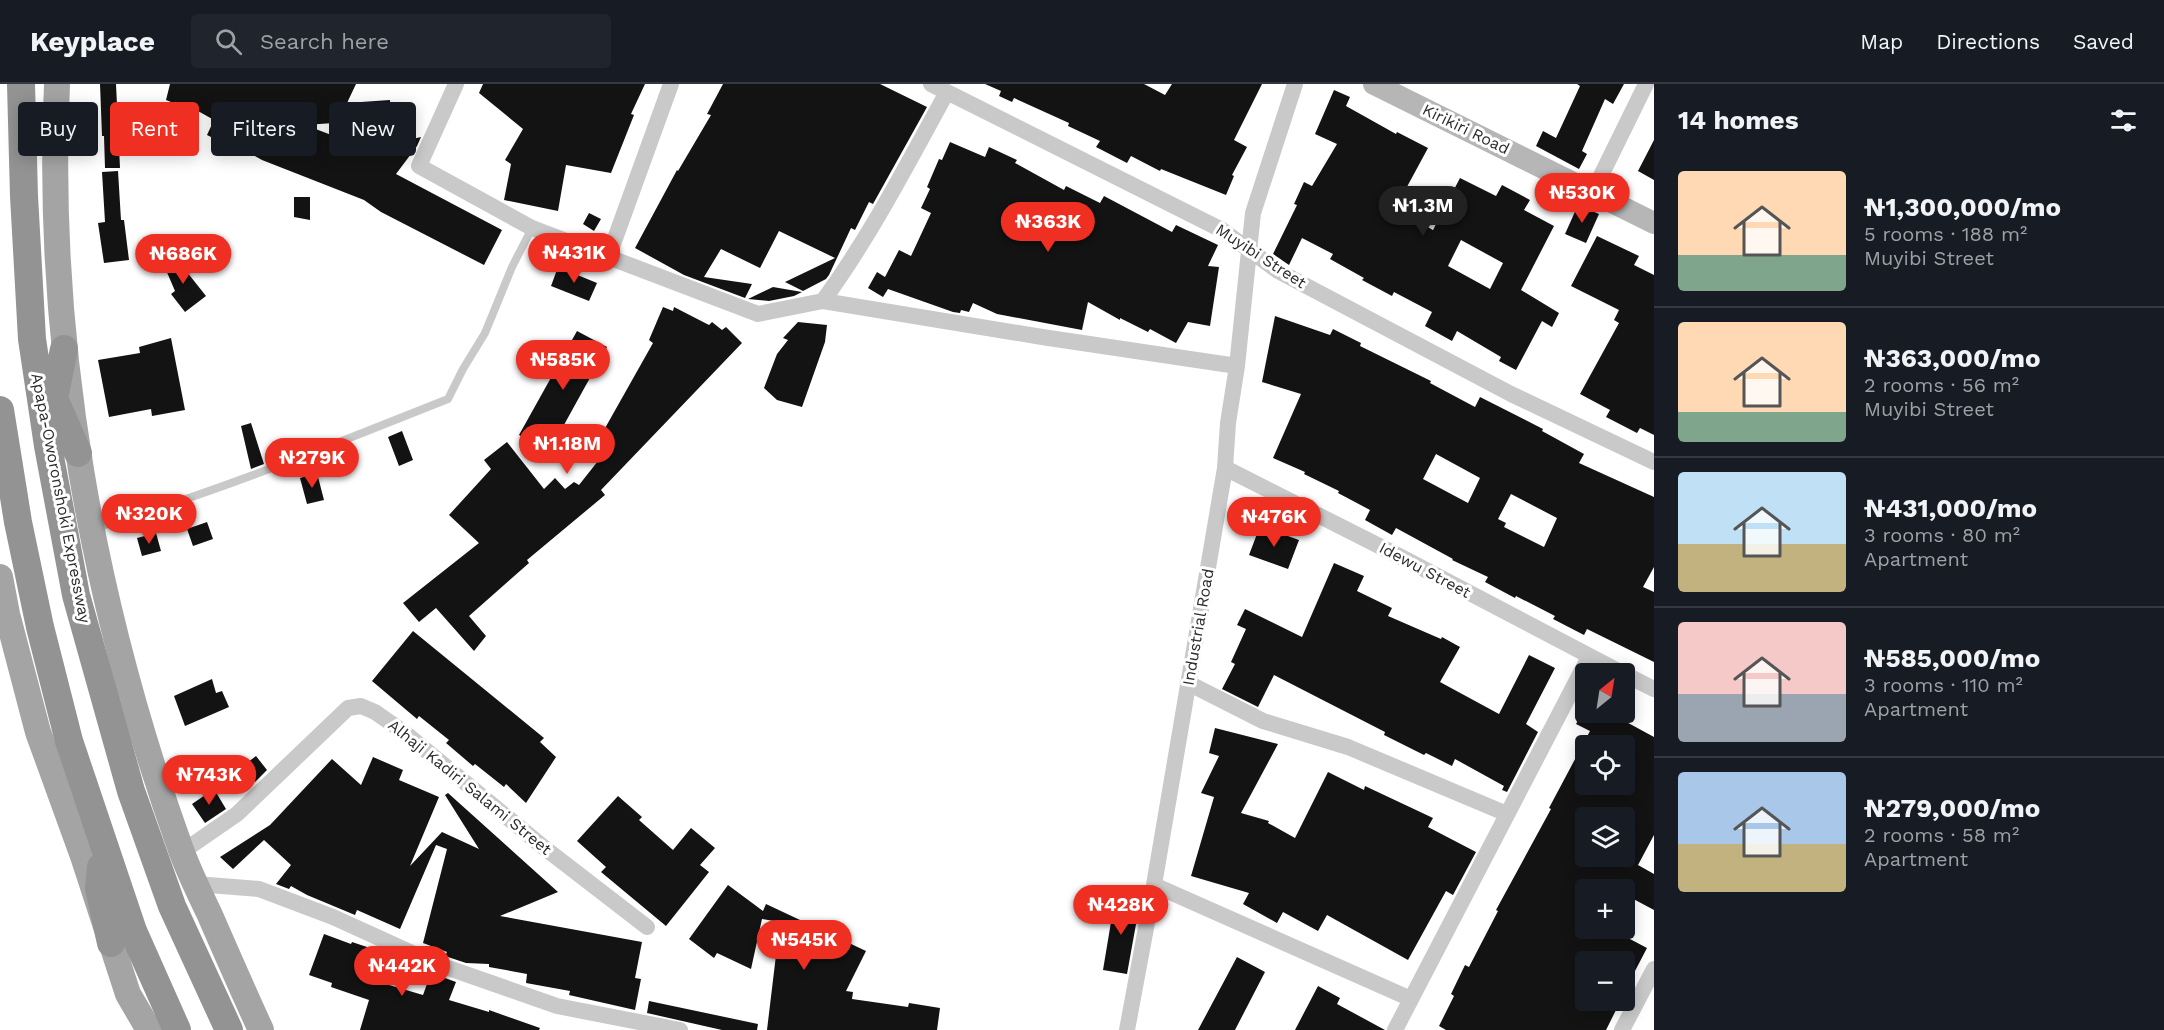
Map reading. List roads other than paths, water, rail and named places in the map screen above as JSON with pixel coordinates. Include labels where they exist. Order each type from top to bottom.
[{"type":"highway","name":"Apapa-Oworonshoki Expressway","points":[[21,84],[24,196],[32,339],[48,446],[76,595],[131,791],[172,906],[229,1030]]},
{"type":"highway","points":[[32,339],[53,396],[78,453]]},
{"type":"highway","points":[[48,446],[53,396],[64,349]]},
{"type":"highway","points":[[0,410],[18,522],[39,627],[69,741],[99,888],[122,937],[177,1030]]},
{"type":"highway","points":[[93,852],[122,937]]},
{"type":"main road","name":"Apapa-Oworonshoki Expressway","points":[[57,84],[56,235],[64,349],[78,453],[104,592],[142,729],[182,852],[261,1030]]},
{"type":"main road","name":"Kirikiri Road","points":[[1374,84],[1654,223]]},
{"type":"main road","points":[[0,577],[7,615],[38,732],[93,852]]},
{"type":"main road","points":[[122,937],[134,1030]]},
{"type":"main road","points":[[128,994],[149,1030]]},
{"type":"street","points":[[456,84],[419,166],[532,228],[758,314],[824,301],[1237,366]]},
{"type":"street","points":[[608,258],[671,84]]},
{"type":"street","name":"Muyibi Street","points":[[931,84],[1222,230],[1278,271],[1481,378],[1654,462]]},
{"type":"street","name":"Industrial Road","points":[[1127,1030],[1225,468],[1228,423],[1237,366],[1253,213],[1295,84]]},
{"type":"street","points":[[1593,192],[1646,84]]},
{"type":"street","points":[[824,301],[845,271],[947,92]]},
{"type":"street","name":"Idewu Street","points":[[1225,468],[1401,556],[1601,663]]},
{"type":"street","points":[[1395,1030],[1589,657]]},
{"type":"street","name":"Idewu Street","points":[[1635,679],[1654,688]]},
{"type":"street","points":[[1188,683],[1263,721],[1348,747],[1507,814]]},
{"type":"street","name":"Alhaji Kadiri Salami Street","points":[[182,852],[237,814],[348,708],[361,706],[375,712],[405,733],[542,846],[647,927]]},
{"type":"street","points":[[196,884],[259,888],[333,916],[434,963],[557,1005],[680,1030]]},
{"type":"street","points":[[1154,885],[1411,999]]},
{"type":"street","points":[[1622,1030],[1654,969]]},
{"type":"lane","points":[[91,530],[135,517],[291,462],[448,399],[485,333],[512,267],[532,228]]}]
